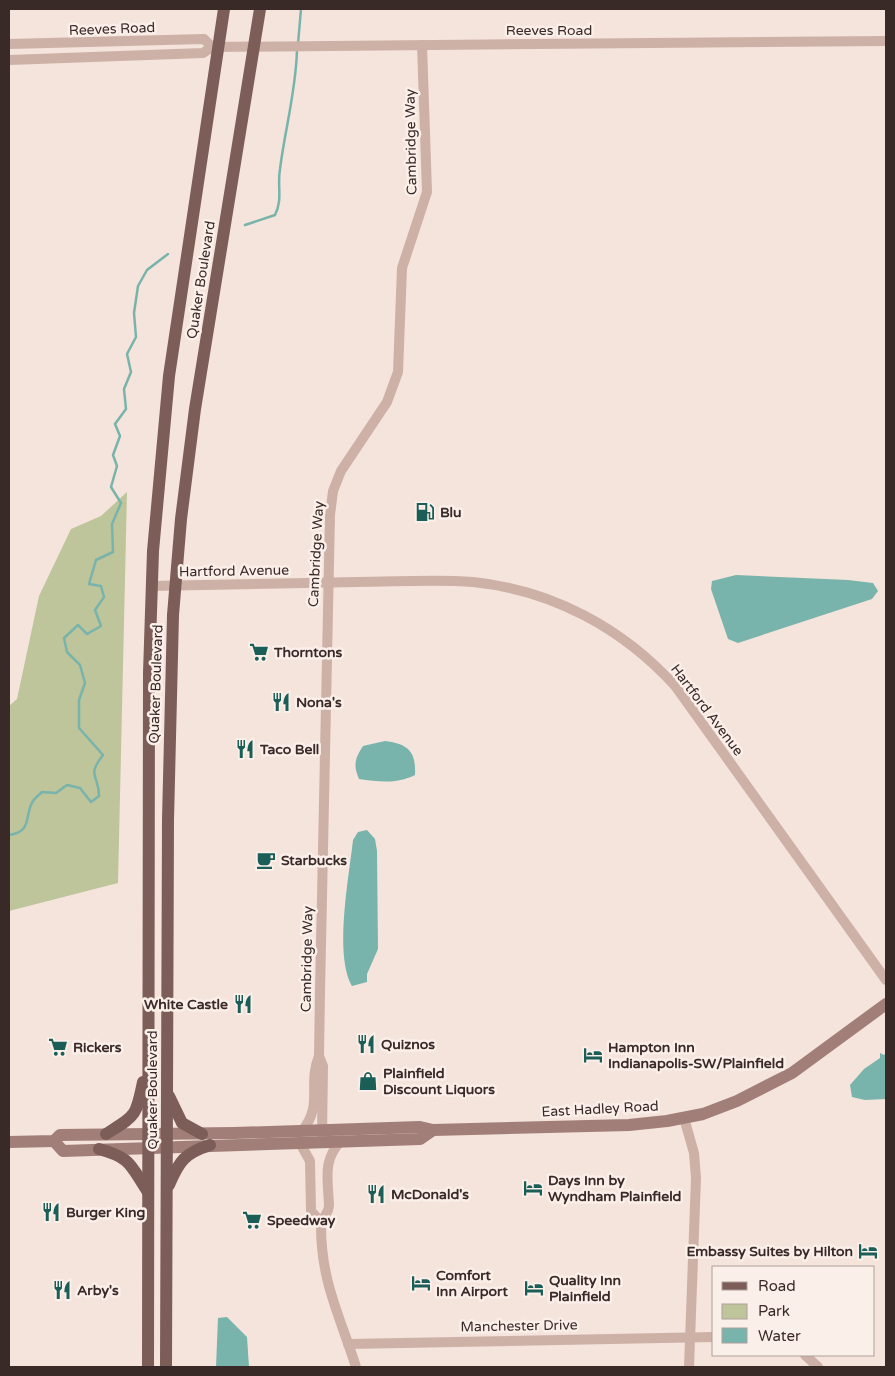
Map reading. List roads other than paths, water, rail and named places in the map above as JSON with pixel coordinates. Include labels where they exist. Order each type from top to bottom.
[{"type":"main road","name":"Quaker Boulevard","points":[[148,1367],[151,586],[169,376],[215,48],[224,9]]},
{"type":"main road","name":"Quaker Boulevard","points":[[166,1367],[170,711],[176,586],[195,409],[260,9]]},
{"type":"main road","points":[[106,1134],[129,1120],[137,1110],[149,1052]]},
{"type":"main road","points":[[167,1090],[182,1123],[202,1134]]},
{"type":"main road","points":[[167,1192],[175,1172],[186,1156],[192,1151],[210,1146]]},
{"type":"main road","points":[[98,1149],[118,1154],[128,1161],[148,1192]]},
{"type":"street","name":"Reeves Road","points":[[9,44],[204,39],[215,48]]},
{"type":"street","name":"Reeves Road","points":[[9,60],[203,53],[215,48],[886,40]]},
{"type":"street","name":"Cambridge Way","points":[[301,1137],[314,1114],[315,1067],[319,1056],[327,583],[331,503],[336,481],[349,456],[387,402],[398,372],[402,268],[427,192],[422,45]]},
{"type":"street","name":"Hartford Avenue","points":[[151,586],[438,581],[491,584],[531,593],[563,604],[609,629],[652,662],[676,687],[886,980]]},
{"type":"street","name":"East Hadley Road","points":[[9,1142],[54,1142],[63,1150],[210,1146],[420,1127],[433,1130],[629,1125],[684,1118],[731,1104],[776,1082],[886,1004]]},
{"type":"street","name":"Cambridge Way","points":[[319,1056],[323,1066],[322,1135]]},
{"type":"street","points":[[684,1118],[694,1153],[696,1178],[689,1367]]},
{"type":"street","name":"East Hadley Road","points":[[322,1135],[342,1140],[420,1139],[433,1130]]},
{"type":"street","name":"East Hadley Road","points":[[54,1142],[60,1135],[149,1133],[301,1137]]},
{"type":"street","points":[[301,1137],[310,1161],[311,1211],[321,1222],[325,1277],[333,1305],[356,1367]]},
{"type":"street","points":[[321,1222],[329,1211],[328,1156],[342,1140]]},
{"type":"street","name":"Manchester Drive","points":[[348,1344],[690,1335],[712,1337]]},
{"type":"street","points":[[805,1356],[818,1367]]},
{"type":"water","points":[[736,575],[848,580],[873,583],[878,591],[872,599],[738,643],[728,639],[711,589],[712,581]]},
{"type":"water","points":[[385,741],[400,744],[409,750],[414,760],[415,775],[402,780],[388,782],[359,779],[356,762],[363,746]]},
{"type":"water","points":[[367,830],[375,839],[377,851],[378,949],[367,974],[367,982],[352,986],[344,955],[343,935],[346,894],[353,840],[358,832]]},
{"type":"water","points":[[880,1053],[884,1055],[886,1053],[886,1099],[865,1100],[852,1097],[850,1085],[864,1069],[880,1058]]},
{"type":"water","points":[[227,1317],[247,1337],[249,1367],[216,1367],[218,1318]]},
{"type":"waterway","points":[[298,44],[301,9]]},
{"type":"waterway","points":[[245,225],[275,215],[277,209],[280,169],[295,80],[297,50]]},
{"type":"waterway","points":[[9,835],[17,833],[25,827],[30,806],[42,792],[56,793],[67,785],[80,788],[91,802],[99,796],[94,772],[103,755],[79,728],[79,700],[85,683],[80,665],[67,652],[64,638],[78,625],[87,634],[101,626],[95,610],[104,597],[101,586],[89,584],[96,560],[113,552],[112,524],[121,503],[111,487],[117,466],[113,455],[120,436],[115,424],[126,409],[124,389],[131,372],[127,354],[136,337],[134,313],[138,286],[147,270],[168,254]]},
{"type":"place","name":"Blu","points":[[425,512]]},
{"type":"place","name":"Thorntons","points":[[259,652]]},
{"type":"place","name":"Nona's","points":[[281,702]]},
{"type":"place","name":"Taco Bell","points":[[245,749]]},
{"type":"place","name":"Starbucks","points":[[266,860]]},
{"type":"place","name":"White Castle","points":[[243,1004]]},
{"type":"place","name":"Quiznos","points":[[366,1044]]},
{"type":"place","name":"Rickers","points":[[58,1047]]},
{"type":"place","name":"Hampton Inn Indianapolis-SW/Plainfield","points":[[593,1055]]},
{"type":"place","name":"Plainfield Discount Liquors","points":[[368,1081]]},
{"type":"place","name":"Days Inn by Wyndham Plainfield","points":[[533,1188]]},
{"type":"place","name":"McDonald's","points":[[376,1194]]},
{"type":"place","name":"Burger King","points":[[51,1212]]},
{"type":"place","name":"Speedway","points":[[252,1220]]},
{"type":"place","name":"Embassy Suites by Hilton","points":[[868,1251]]},
{"type":"place","name":"Comfort Inn Airport","points":[[421,1283]]},
{"type":"place","name":"Quality Inn Plainfield","points":[[534,1288]]},
{"type":"place","name":"Arby's","points":[[62,1290]]}]
